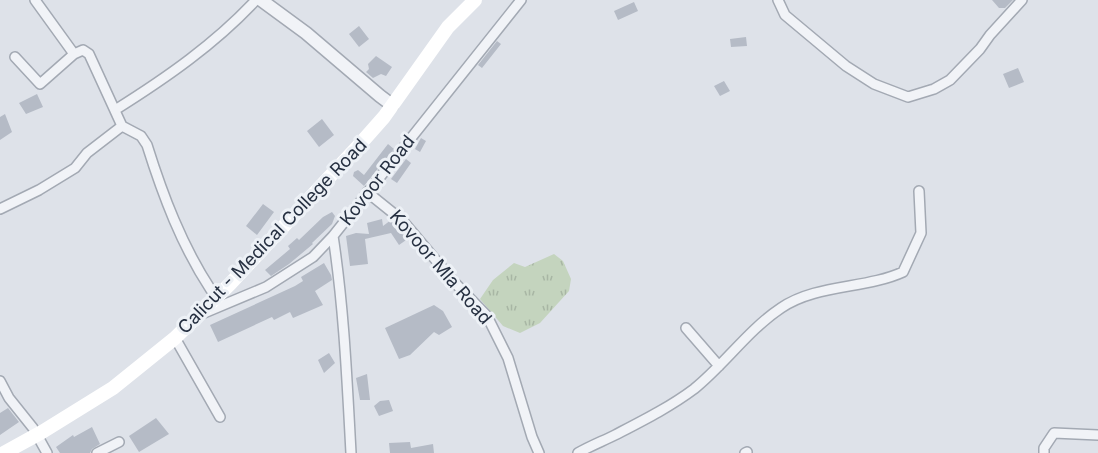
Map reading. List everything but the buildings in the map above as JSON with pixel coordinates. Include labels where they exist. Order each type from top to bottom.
[{"type":"main road","points":[[0,446],[35,431],[108,381],[190,319],[212,290],[389,102],[442,21],[463,0]]},
{"type":"main road","points":[[414,67],[475,0]]},
{"type":"main road","name":"Calicut - Medical College Road","points":[[4,453],[35,431],[113,388],[175,338],[190,319],[230,284],[362,143],[389,102]]},
{"type":"street","points":[[34,0],[74,54]]},
{"type":"street","points":[[115,110],[145,92],[209,45],[232,27],[258,0],[306,33],[389,102]]},
{"type":"street","name":"Kovoor Road","points":[[190,319],[266,286],[313,257],[333,236],[521,0]]},
{"type":"street","points":[[778,0],[785,15],[846,66],[874,84],[908,97],[934,89],[950,80],[1022,0]]},
{"type":"street","points":[[15,57],[40,84],[74,54],[83,50],[89,54],[122,126],[141,136],[147,145],[179,231],[192,260],[212,290]]},
{"type":"street","points":[[0,209],[39,190],[75,168],[87,153],[122,126]]},
{"type":"street","points":[[578,453],[660,410],[694,389],[746,337],[781,308],[807,297],[849,285],[890,278],[903,272],[921,233],[919,191]]},
{"type":"street","name":"Kovoor Mla Road","points":[[367,192],[403,221],[455,284],[487,316],[508,358],[539,453]]},
{"type":"street","points":[[333,236],[339,274],[351,453]]},
{"type":"street","points":[[686,328],[719,366]]},
{"type":"street","points":[[175,338],[220,417]]},
{"type":"street","points":[[0,381],[9,398],[35,431],[47,453]]},
{"type":"street","points":[[1044,453],[1044,448],[1054,432],[1098,435]]},
{"type":"street","points":[[97,453],[119,442]]},
{"type":"green space","points":[[554,254],[563,261],[571,279],[569,291],[540,323],[520,333],[503,326],[480,299],[493,280],[514,263],[525,267]]}]
